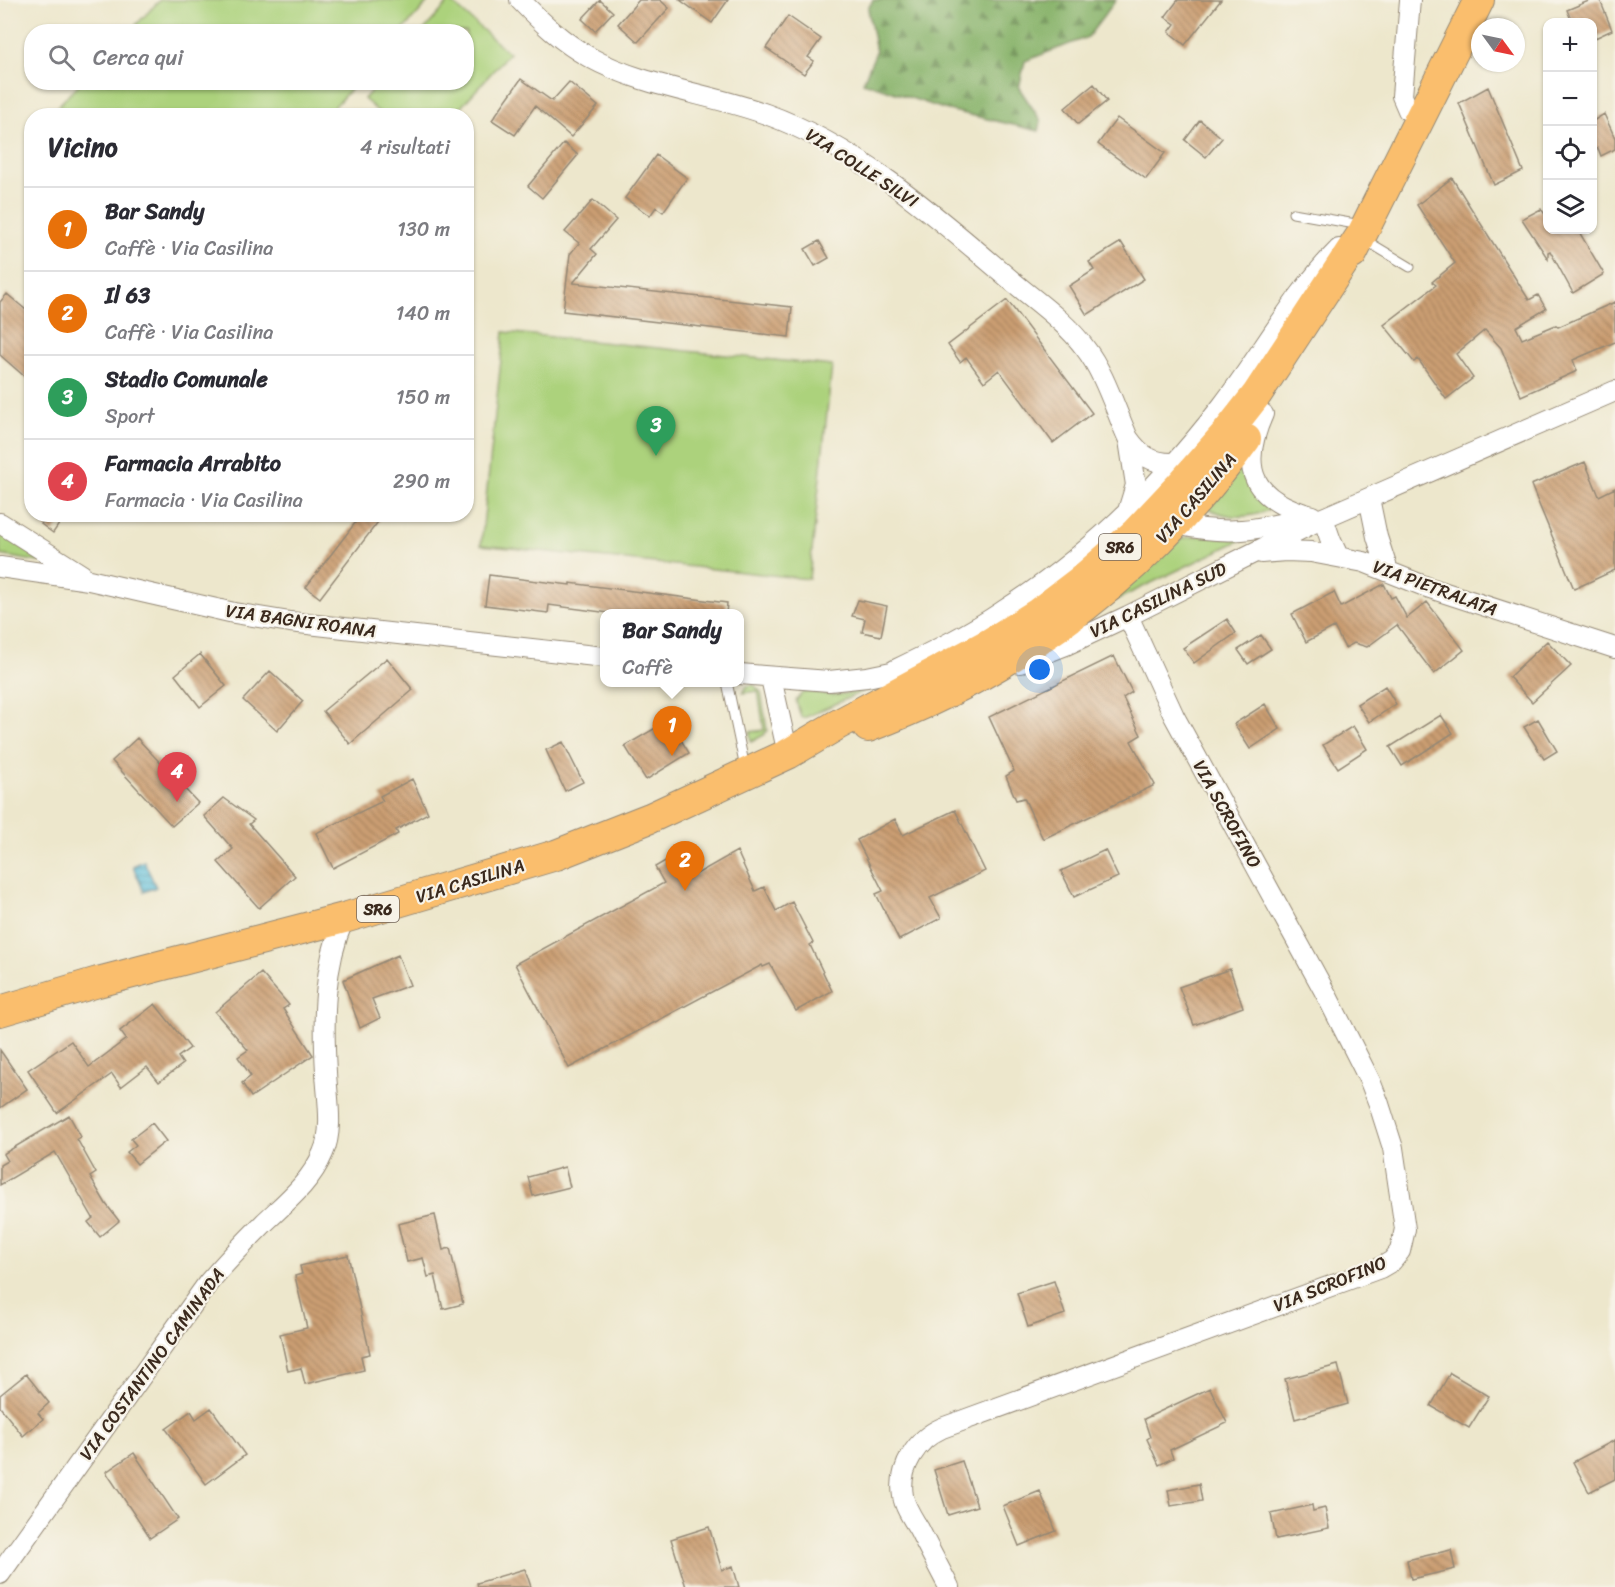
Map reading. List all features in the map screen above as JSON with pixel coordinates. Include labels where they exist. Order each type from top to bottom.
[{"type":"main road","name":"VIA CASILINA","points":[[788,754],[849,735],[898,716],[936,700],[988,672],[1083,609],[1131,569],[1176,524],[1217,477],[1263,414],[1315,329],[1479,0]]},
{"type":"main road","name":"VIA CASILINA","points":[[0,1011],[124,975],[344,918],[556,855],[642,822],[788,754],[837,725],[959,661],[1024,622],[1067,592],[1135,533],[1183,482],[1228,431],[1284,354],[1363,231]]},
{"type":"street","name":"VIA COLLE SILVI","points":[[520,0],[550,30],[569,45],[597,61],[625,73],[727,102],[786,122],[842,151],[902,191],[957,234],[1074,334],[1092,358],[1128,438]]},
{"type":"street","points":[[1410,0],[1402,96],[1408,110],[1418,119]]},
{"type":"street","points":[[895,670],[968,633],[1011,606],[1070,562],[1127,513],[1175,463],[1238,386],[1326,263],[1344,243],[1363,231]]},
{"type":"street","name":"VIA CASILINA SUD","points":[[988,672],[1052,651],[1128,616],[1251,554],[1318,517],[1369,498],[1615,391]]},
{"type":"street","points":[[1263,414],[1250,449],[1251,465],[1256,480],[1265,493],[1276,502],[1292,511],[1318,517]]},
{"type":"street","points":[[1128,438],[1138,452],[1149,459],[1159,463],[1175,463]]},
{"type":"street","points":[[1127,513],[1136,485],[1128,438]]},
{"type":"street","points":[[1369,498],[1377,537],[1388,571]]},
{"type":"street","points":[[1067,592],[1176,524],[1207,530],[1235,531],[1264,528],[1318,517]]},
{"type":"street","points":[[1318,517],[1338,556]]},
{"type":"street","points":[[0,523],[89,580]]},
{"type":"street","name":"VIA PIETRALATA","points":[[1251,554],[1286,551],[1338,556],[1615,648]]},
{"type":"street","name":"VIA BAGNI ROANA","points":[[0,567],[89,580],[234,613],[290,622],[600,657]]},
{"type":"street","name":"VIA SCROFINO","points":[[949,1587],[908,1510],[903,1494],[902,1484],[908,1462],[916,1448],[927,1436],[953,1424],[1380,1268],[1396,1256],[1405,1236],[1393,1148],[1370,1081],[1326,994],[1170,708],[1128,616]]},
{"type":"street","points":[[744,675],[838,681],[959,661]]},
{"type":"street","points":[[771,678],[788,754]]},
{"type":"street","name":"VIA COSTANTINO CAMINADA","points":[[0,1574],[208,1283],[237,1250],[305,1183],[321,1159],[327,1142],[328,1125],[324,1024],[326,984],[332,952],[344,918]]},
{"type":"lane","points":[[1293,213],[1363,231],[1410,267]]},
{"type":"lane","points":[[728,687],[746,774]]},
{"type":"green space","points":[[160,0],[430,0],[408,24],[137,24]]},
{"type":"green space","points":[[873,0],[1116,0],[1088,37],[1025,61],[1019,88],[1041,121],[1039,131],[944,109],[863,82],[876,52],[868,9]]},
{"type":"green space","points":[[450,1],[509,53],[460,108],[374,108],[364,99],[372,90],[474,90],[474,24],[429,24]]},
{"type":"green space","points":[[73,90],[350,90],[333,108],[60,108],[58,106]]},
{"type":"green space","points":[[504,332],[832,366],[809,579],[481,545]]},
{"type":"green space","points":[[1242,464],[1270,509],[1255,515],[1231,516],[1208,508]]},
{"type":"green space","points":[[0,531],[42,559],[39,562],[0,555]]},
{"type":"green space","points":[[1202,536],[1243,539],[1101,607],[1182,538]]},
{"type":"green space","points":[[754,685],[761,692],[767,730],[764,735],[751,742],[750,732],[764,730],[758,691],[743,693],[747,686]]},
{"type":"green space","points":[[868,688],[804,718],[801,717],[796,701],[805,692],[835,695]]},
{"type":"water","points":[[144,861],[156,887],[144,892],[133,866]]},
{"type":"building","points":[[600,0],[613,12],[595,31],[582,19]]},
{"type":"building","points":[[639,0],[660,0],[669,8],[638,42],[618,24]]},
{"type":"building","points":[[680,0],[728,0],[712,23]]},
{"type":"building","points":[[1178,0],[1221,0],[1185,45],[1169,32],[1175,24],[1165,17]]},
{"type":"building","points":[[1591,0],[1600,0],[1612,30],[1597,37],[1597,18],[1570,18],[1567,10]]},
{"type":"building","points":[[788,16],[821,39],[808,57],[814,61],[804,74],[766,48]]},
{"type":"building","points":[[521,79],[552,101],[569,82],[598,106],[571,137],[535,106],[515,135],[492,120]]},
{"type":"building","points":[[1094,84],[1107,101],[1078,124],[1065,108]]},
{"type":"building","points":[[1488,87],[1523,171],[1494,185],[1459,103]]},
{"type":"building","points":[[1604,114],[1615,138],[1615,149],[1601,156],[1597,149],[1597,118]]},
{"type":"building","points":[[1117,118],[1165,153],[1146,179],[1098,144]]},
{"type":"building","points":[[1200,120],[1222,138],[1206,157],[1185,140]]},
{"type":"building","points":[[564,143],[578,155],[542,198],[528,186]]},
{"type":"building","points":[[656,155],[687,178],[663,212],[656,207],[650,216],[625,198]]},
{"type":"building","points":[[1452,178],[1529,300],[1538,295],[1546,309],[1516,327],[1522,339],[1556,325],[1558,327],[1615,302],[1615,342],[1573,360],[1577,371],[1521,396],[1501,348],[1485,330],[1456,354],[1473,378],[1446,399],[1418,359],[1414,362],[1384,325],[1436,285],[1432,282],[1455,263],[1417,205]]},
{"type":"building","points":[[593,200],[616,220],[591,249],[597,254],[573,283],[792,307],[789,337],[563,311],[570,254],[579,243],[565,232]]},
{"type":"building","points":[[1541,209],[1543,234],[1580,234],[1604,274],[1573,293],[1550,251],[1548,259],[1522,219]]},
{"type":"building","points":[[819,241],[829,258],[815,266],[805,249]]},
{"type":"building","points":[[1121,242],[1144,279],[1087,315],[1069,286],[1094,270],[1089,262]]},
{"type":"building","points":[[7,294],[24,308],[24,376],[0,355],[0,302]]},
{"type":"building","points":[[1007,300],[1092,413],[1053,443],[999,370],[984,382],[966,357],[960,362],[948,345]]},
{"type":"building","points":[[1585,462],[1599,496],[1615,488],[1615,570],[1574,589],[1531,485]]},
{"type":"building","points":[[42,522],[61,522],[53,533],[41,524]]},
{"type":"building","points":[[356,522],[378,522],[320,598],[306,587]]},
{"type":"building","points":[[489,575],[727,603],[726,609],[600,609],[600,612],[549,605],[548,613],[485,605]]},
{"type":"building","points":[[1384,584],[1391,598],[1395,596],[1407,618],[1427,602],[1464,650],[1434,674],[1397,625],[1367,647],[1354,643],[1345,648],[1334,627],[1306,642],[1292,614],[1334,592],[1341,607]]},
{"type":"building","points":[[858,600],[887,606],[881,636],[862,632],[865,619],[852,616]]},
{"type":"building","points":[[1227,619],[1236,633],[1194,663],[1183,648]]},
{"type":"building","points":[[1261,635],[1271,649],[1248,664],[1238,650]]},
{"type":"building","points":[[1547,641],[1571,666],[1532,702],[1509,677]]},
{"type":"building","points":[[200,654],[226,686],[200,707],[175,675]]},
{"type":"building","points":[[1114,656],[1132,692],[1123,698],[1141,735],[1131,741],[1155,785],[1043,839],[1024,798],[1016,800],[1006,776],[1014,771],[989,717]]},
{"type":"building","points":[[387,658],[413,690],[350,744],[323,711]]},
{"type":"building","points":[[270,671],[303,701],[277,731],[243,700]]},
{"type":"building","points":[[1385,686],[1396,704],[1369,722],[1357,704]]},
{"type":"building","points":[[1265,704],[1280,729],[1250,749],[1234,724]]},
{"type":"building","points":[[1441,715],[1453,733],[1402,766],[1390,747]]},
{"type":"building","points":[[1538,719],[1557,751],[1544,759],[1524,727]]},
{"type":"building","points":[[669,720],[689,753],[646,780],[625,746]]},
{"type":"building","points":[[1353,726],[1367,749],[1338,768],[1323,745]]},
{"type":"building","points":[[137,738],[198,803],[172,826],[112,761]]},
{"type":"building","points":[[563,742],[583,782],[565,791],[546,750]]},
{"type":"building","points":[[412,779],[428,813],[396,830],[398,834],[333,868],[316,833],[383,801],[380,796]]},
{"type":"building","points":[[224,798],[254,820],[249,824],[295,876],[259,908],[218,862],[233,849],[204,816]]},
{"type":"building","points":[[955,810],[985,871],[930,898],[941,918],[899,940],[876,894],[883,891],[857,840],[895,819],[903,835]]},
{"type":"building","points":[[1105,850],[1118,877],[1074,897],[1061,871]]},
{"type":"building","points":[[682,851],[695,875],[737,851],[755,891],[764,887],[776,911],[792,902],[813,943],[810,945],[832,991],[796,1011],[770,964],[763,967],[762,965],[569,1068],[515,964],[664,883],[655,867]]},
{"type":"building","points":[[398,955],[410,985],[372,999],[380,1018],[360,1028],[343,980]]},
{"type":"building","points":[[1230,969],[1243,1007],[1194,1025],[1179,987]]},
{"type":"building","points":[[261,973],[289,1005],[283,1009],[313,1055],[251,1097],[242,1083],[251,1076],[238,1057],[248,1050],[215,1012]]},
{"type":"building","points":[[155,1004],[190,1048],[178,1057],[183,1064],[159,1082],[147,1067],[121,1087],[112,1074],[57,1113],[28,1070],[71,1041],[89,1067],[126,1039],[120,1031]]},
{"type":"building","points":[[0,1050],[27,1089],[0,1108]]},
{"type":"building","points":[[69,1115],[81,1137],[77,1139],[96,1173],[90,1177],[119,1221],[100,1237],[88,1222],[93,1218],[55,1152],[0,1185],[0,1165],[7,1161],[3,1154]]},
{"type":"building","points":[[152,1123],[166,1141],[137,1164],[127,1152],[136,1145],[131,1139]]},
{"type":"building","points":[[565,1167],[570,1187],[533,1196],[528,1177]]},
{"type":"building","points":[[435,1215],[443,1250],[450,1248],[463,1304],[443,1309],[435,1275],[428,1277],[423,1258],[407,1262],[398,1224]]},
{"type":"building","points":[[348,1255],[370,1354],[361,1356],[364,1370],[305,1384],[301,1368],[288,1371],[280,1334],[307,1328],[295,1276],[302,1274],[300,1266]]},
{"type":"building","points":[[1054,1281],[1065,1314],[1028,1327],[1017,1293]]},
{"type":"building","points":[[1338,1365],[1348,1404],[1295,1419],[1285,1379]]},
{"type":"building","points":[[1450,1373],[1489,1396],[1469,1428],[1431,1406]]},
{"type":"building","points":[[26,1374],[49,1403],[38,1413],[43,1419],[23,1436],[0,1407],[0,1395]]},
{"type":"building","points":[[1210,1388],[1227,1423],[1170,1450],[1173,1458],[1159,1465],[1147,1439],[1150,1437],[1144,1419]]},
{"type":"building","points":[[211,1408],[245,1455],[206,1484],[166,1429],[191,1411],[196,1419]]},
{"type":"building","points":[[1615,1440],[1615,1479],[1589,1492],[1573,1462]]},
{"type":"building","points":[[134,1453],[178,1519],[150,1538],[106,1472]]},
{"type":"building","points":[[962,1461],[977,1506],[948,1515],[934,1470]]},
{"type":"building","points":[[1199,1484],[1202,1501],[1171,1506],[1168,1490]]},
{"type":"building","points":[[1040,1491],[1056,1531],[1019,1546],[1003,1506]]},
{"type":"building","points":[[1312,1505],[1313,1511],[1325,1508],[1329,1528],[1276,1539],[1271,1514]]},
{"type":"building","points":[[709,1527],[722,1570],[733,1566],[739,1587],[686,1587],[671,1539]]},
{"type":"building","points":[[1451,1550],[1455,1569],[1411,1579],[1407,1560]]},
{"type":"building","points":[[525,1569],[531,1587],[478,1587],[477,1583]]},
{"type":"place","name":"Stadio Comunale","points":[[656,456]]},
{"type":"place","name":"Bar Sandy","points":[[672,756]]},
{"type":"place","name":"Farmacia Arrabito","points":[[177,802]]},
{"type":"place","name":"Il 63","points":[[685,891]]}]
